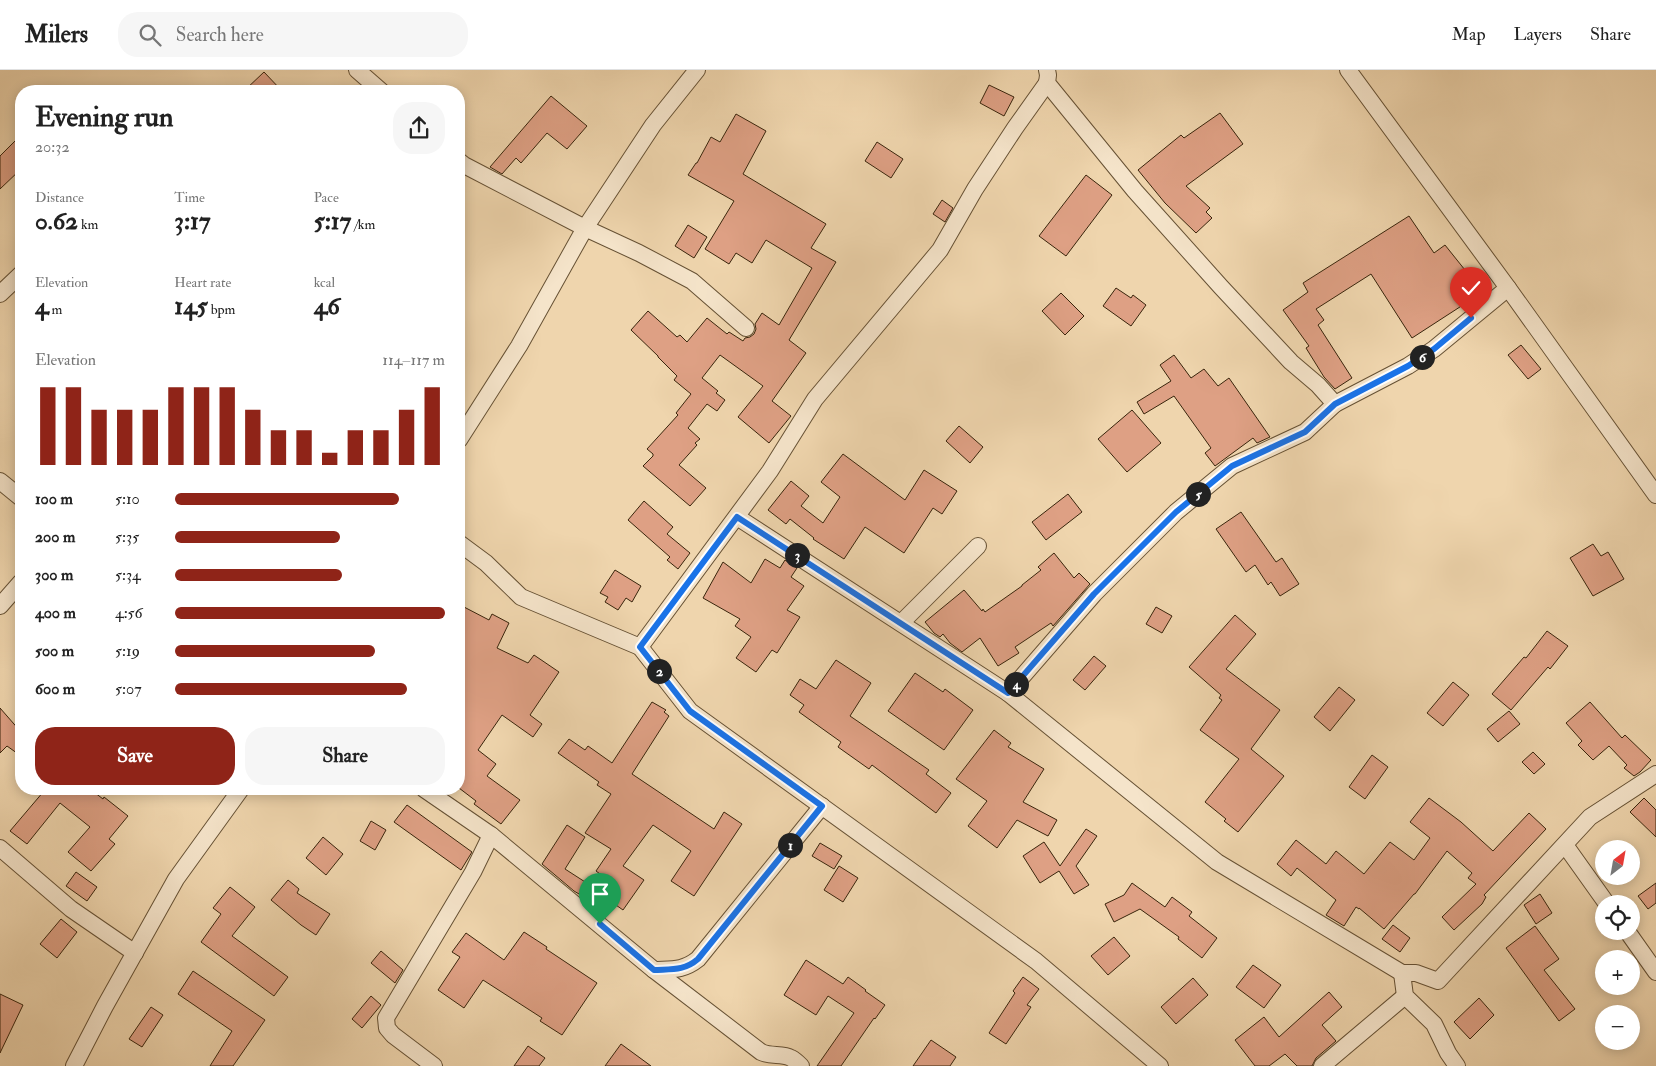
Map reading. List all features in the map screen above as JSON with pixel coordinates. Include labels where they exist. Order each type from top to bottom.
[{"type":"street","points":[[357,70],[374,85]]},
{"type":"street","points":[[465,431],[519,346],[586,228],[653,125],[697,70]]},
{"type":"street","points":[[1348,70],[1508,288],[1656,495]]},
{"type":"street","points":[[640,647],[770,471],[815,399],[940,250],[985,173],[1047,76],[1135,191],[1221,287],[1335,404]]},
{"type":"street","points":[[465,166],[692,281],[746,328]]},
{"type":"street","points":[[0,294],[15,280]]},
{"type":"street","points":[[1008,693],[1094,594],[1176,512],[1232,466],[1305,432],[1335,404],[1408,366],[1434,349],[1508,288]]},
{"type":"street","points":[[0,480],[15,493]]},
{"type":"street","points":[[737,517],[1008,693],[1217,862],[1402,973],[1416,973],[1438,981],[1590,817],[1656,774]]},
{"type":"street","points":[[901,623],[978,546]]},
{"type":"street","points":[[465,547],[486,563],[520,597],[640,647],[690,711],[1036,961],[1160,1066]]},
{"type":"street","points":[[0,606],[15,589]]},
{"type":"street","points":[[74,1066],[176,880],[237,795]]},
{"type":"street","points":[[433,795],[491,835],[654,970],[761,1052],[792,1058],[801,1066]]},
{"type":"street","points":[[654,970],[680,969],[689,966],[698,959],[822,806]]},
{"type":"street","points":[[434,1066],[393,1035],[387,1028],[386,1018],[473,872],[491,835]]},
{"type":"street","points":[[1565,845],[1601,895]]},
{"type":"street","points":[[0,848],[71,909],[135,953]]},
{"type":"street","points":[[1633,940],[1656,972]]},
{"type":"street","points":[[1402,973],[1405,996],[1434,1024],[1448,1053],[1457,1066]]},
{"type":"street","points":[[1322,1066],[1405,996]]},
{"type":"building","points":[[264,72],[276,85],[250,85]]},
{"type":"building","points":[[989,85],[1014,97],[1004,116],[980,103]]},
{"type":"building","points":[[551,96],[587,126],[567,149],[547,133],[521,163],[516,158],[502,174],[490,167]]},
{"type":"building","points":[[1220,113],[1243,144],[1186,186],[1210,208],[1206,212],[1212,218],[1196,233],[1165,203],[1138,170],[1181,135],[1184,138]]},
{"type":"building","points":[[736,114],[766,131],[743,174],[826,224],[811,248],[836,262],[789,340],[806,353],[772,401],[791,416],[769,443],[738,417],[763,386],[720,355],[702,378],[718,391],[716,393],[725,400],[717,411],[707,404],[688,428],[700,439],[679,465],[706,488],[690,506],[643,466],[653,456],[647,449],[678,415],[676,413],[691,394],[674,380],[677,376],[631,330],[648,311],[677,337],[680,335],[687,342],[707,318],[727,334],[729,332],[743,341],[754,334],[755,324],[762,313],[779,325],[812,268],[766,240],[752,263],[736,253],[729,264],[705,249],[734,201],[688,175],[711,137],[720,142]]},
{"type":"building","points":[[15,141],[15,175],[0,189],[0,156]]},
{"type":"building","points":[[877,142],[903,159],[891,178],[865,161]]},
{"type":"building","points":[[1086,175],[1112,195],[1066,256],[1039,236]]},
{"type":"building","points":[[942,200],[953,208],[945,222],[933,214]]},
{"type":"building","points":[[1409,216],[1434,253],[1445,245],[1477,285],[1462,297],[1466,303],[1412,338],[1371,274],[1316,309],[1324,320],[1318,325],[1352,378],[1335,389],[1324,377],[1306,348],[1309,346],[1283,310],[1308,292],[1303,283]]},
{"type":"building","points":[[688,225],[707,237],[694,258],[675,246]]},
{"type":"building","points":[[1116,288],[1131,298],[1133,295],[1146,305],[1131,326],[1103,306]]},
{"type":"building","points":[[1061,293],[1084,316],[1065,335],[1042,311]]},
{"type":"building","points":[[1521,345],[1541,369],[1528,379],[1508,355]]},
{"type":"building","points":[[1174,355],[1191,378],[1204,369],[1218,386],[1229,378],[1270,437],[1257,443],[1253,438],[1215,466],[1205,453],[1211,448],[1174,396],[1144,414],[1137,402],[1171,381],[1160,365]]},
{"type":"building","points":[[1132,410],[1161,443],[1127,472],[1098,439]]},
{"type":"building","points":[[959,426],[983,447],[970,463],[946,441]]},
{"type":"building","points":[[843,454],[905,500],[924,470],[957,491],[942,514],[933,508],[904,553],[865,527],[844,559],[813,539],[790,519],[786,524],[768,510],[791,481],[809,496],[801,506],[823,523],[840,497],[821,482]]},
{"type":"building","points":[[1068,494],[1082,512],[1046,540],[1032,522]]},
{"type":"building","points":[[644,501],[673,527],[667,534],[690,553],[678,569],[667,560],[670,557],[628,520]]},
{"type":"building","points":[[1241,512],[1276,562],[1282,558],[1299,584],[1280,596],[1271,582],[1268,585],[1255,565],[1246,572],[1216,529]]},
{"type":"building","points":[[1593,544],[1601,556],[1608,552],[1624,579],[1593,596],[1570,558]]},
{"type":"building","points":[[1054,553],[1074,578],[1079,573],[1090,584],[1053,626],[1051,623],[1015,647],[1019,653],[998,666],[980,638],[962,652],[950,643],[943,634],[940,637],[934,633],[925,622],[964,590],[985,612],[1041,570],[1038,567]]},
{"type":"building","points":[[765,559],[780,568],[785,560],[797,568],[791,577],[804,586],[787,610],[800,617],[777,653],[772,650],[756,672],[736,658],[751,637],[735,626],[740,619],[703,598],[723,562],[751,583]]},
{"type":"building","points":[[615,570],[641,586],[632,602],[626,598],[618,610],[605,602],[608,597],[600,593]]},
{"type":"building","points":[[1156,607],[1172,616],[1162,633],[1146,624]]},
{"type":"building","points":[[465,608],[489,620],[492,614],[509,623],[497,648],[528,663],[534,655],[559,672],[530,715],[542,724],[533,737],[502,715],[478,750],[496,764],[487,776],[520,800],[501,824],[474,804],[476,801],[465,793]]},
{"type":"building","points":[[1235,615],[1256,634],[1226,669],[1280,710],[1251,749],[1284,776],[1238,832],[1224,821],[1226,819],[1205,802],[1239,759],[1200,730],[1222,700],[1219,698],[1221,695],[1189,667]]},
{"type":"building","points":[[1547,631],[1568,646],[1550,669],[1548,667],[1511,710],[1492,694],[1524,657],[1526,658]]},
{"type":"building","points":[[1094,656],[1106,666],[1085,690],[1073,680]]},
{"type":"building","points":[[836,660],[871,683],[850,716],[929,770],[926,774],[951,793],[936,813],[872,765],[869,769],[838,747],[841,742],[799,712],[804,705],[790,695],[800,679],[816,689]]},
{"type":"building","points":[[915,673],[943,692],[945,689],[973,710],[944,750],[888,711]]},
{"type":"building","points":[[1453,682],[1469,695],[1443,726],[1427,713]]},
{"type":"building","points":[[1339,687],[1355,700],[1330,731],[1314,717]]},
{"type":"building","points":[[652,702],[666,710],[664,712],[669,716],[632,774],[714,829],[724,812],[742,824],[694,896],[671,881],[691,851],[653,825],[623,866],[644,880],[623,910],[606,898],[615,885],[596,871],[611,849],[585,833],[611,794],[597,785],[599,782],[558,753],[569,739],[585,750],[588,746],[612,763]]},
{"type":"building","points":[[1590,702],[1622,738],[1625,735],[1651,760],[1634,776],[1624,768],[1627,765],[1609,746],[1593,760],[1578,745],[1582,741],[1566,723]]},
{"type":"building","points":[[0,708],[15,725],[15,752],[7,746],[0,753]]},
{"type":"building","points":[[1509,711],[1520,724],[1498,742],[1487,729]]},
{"type":"building","points":[[994,730],[1011,743],[1008,747],[1044,769],[1023,802],[1057,820],[1048,836],[1017,820],[997,848],[968,826],[987,801],[956,779]]},
{"type":"building","points":[[1533,752],[1545,764],[1534,774],[1522,762]]},
{"type":"building","points":[[1372,755],[1388,767],[1365,799],[1349,787]]},
{"type":"building","points":[[41,795],[98,795],[103,799],[104,797],[128,816],[109,839],[115,844],[91,871],[68,852],[90,827],[60,803],[27,844],[10,831]]},
{"type":"building","points":[[1429,798],[1461,822],[1493,851],[1529,813],[1546,829],[1484,895],[1486,897],[1482,904],[1454,930],[1442,917],[1476,884],[1468,878],[1472,873],[1447,851],[1415,894],[1384,929],[1356,907],[1344,926],[1326,915],[1336,900],[1297,868],[1291,876],[1277,864],[1296,840],[1326,864],[1336,851],[1364,874],[1390,842],[1414,860],[1430,838],[1410,822]]},
{"type":"building","points":[[1644,798],[1656,810],[1656,837],[1630,812]]},
{"type":"building","points":[[407,805],[472,852],[461,870],[394,822]]},
{"type":"building","points":[[371,821],[386,830],[375,850],[360,841]]},
{"type":"building","points":[[567,825],[585,837],[565,869],[596,889],[589,900],[574,891],[542,864]]},
{"type":"building","points":[[1086,829],[1097,836],[1076,866],[1089,885],[1074,894],[1059,871],[1040,883],[1023,856],[1044,842],[1060,866]]},
{"type":"building","points":[[323,837],[343,854],[326,875],[306,858]]},
{"type":"building","points":[[820,843],[842,856],[834,869],[812,856]]},
{"type":"building","points":[[839,866],[858,878],[843,902],[824,890]]},
{"type":"building","points":[[76,872],[97,887],[87,901],[66,886]]},
{"type":"building","points":[[288,880],[299,889],[297,893],[330,914],[316,935],[271,900]]},
{"type":"building","points":[[1132,883],[1165,907],[1172,897],[1192,912],[1189,916],[1217,938],[1202,958],[1178,939],[1179,937],[1140,909],[1114,922],[1105,904],[1124,895]]},
{"type":"building","points":[[1656,883],[1656,903],[1648,909],[1639,895]]},
{"type":"building","points":[[230,887],[255,907],[232,936],[288,977],[274,996],[201,942],[221,914],[213,908]]},
{"type":"building","points":[[1540,894],[1552,913],[1536,924],[1524,905]]},
{"type":"building","points":[[61,919],[77,932],[57,958],[40,944]]},
{"type":"building","points":[[1393,925],[1410,938],[1400,952],[1382,939]]},
{"type":"building","points":[[1535,926],[1559,959],[1544,970],[1575,1009],[1559,1021],[1506,948]]},
{"type":"building","points":[[524,932],[597,983],[562,1035],[540,1021],[542,1018],[483,980],[464,1008],[438,990],[460,957],[452,952],[466,933],[504,960]]},
{"type":"building","points":[[1114,937],[1130,956],[1108,975],[1091,956]]},
{"type":"building","points":[[381,951],[403,970],[395,983],[371,963]]},
{"type":"building","points":[[806,960],[843,984],[848,977],[885,1005],[841,1066],[817,1066],[854,1013],[828,996],[816,1015],[784,995]]},
{"type":"building","points":[[1253,965],[1281,985],[1264,1008],[1236,987]]},
{"type":"building","points":[[193,971],[265,1020],[233,1066],[210,1066],[232,1031],[178,994]]},
{"type":"building","points":[[1023,977],[1039,989],[1027,1005],[1031,1007],[1006,1044],[989,1033]]},
{"type":"building","points":[[1193,978],[1208,995],[1176,1024],[1161,1007]]},
{"type":"building","points":[[1329,992],[1342,1007],[1322,1025],[1336,1041],[1316,1058],[1312,1066],[1297,1066],[1285,1054],[1269,1066],[1255,1066],[1235,1040],[1264,1017],[1279,1037]]},
{"type":"building","points":[[0,994],[23,1005],[0,1053]]},
{"type":"building","points":[[371,996],[381,1005],[362,1028],[352,1019]]},
{"type":"building","points":[[1479,998],[1494,1015],[1470,1039],[1454,1022]]},
{"type":"building","points":[[151,1007],[163,1015],[142,1047],[129,1039]]},
{"type":"building","points":[[931,1040],[956,1057],[950,1066],[913,1066]]},
{"type":"building","points":[[621,1044],[651,1066],[605,1066]]},
{"type":"building","points":[[528,1046],[545,1058],[539,1066],[514,1066]]},
{"type":"route","points":[[600,924],[654,970],[680,969],[689,966],[698,959],[822,806],[690,711],[640,647],[737,517],[1008,693],[1094,594],[1176,512],[1232,466],[1305,432],[1335,404],[1408,366],[1434,349],[1471,318]]}]
